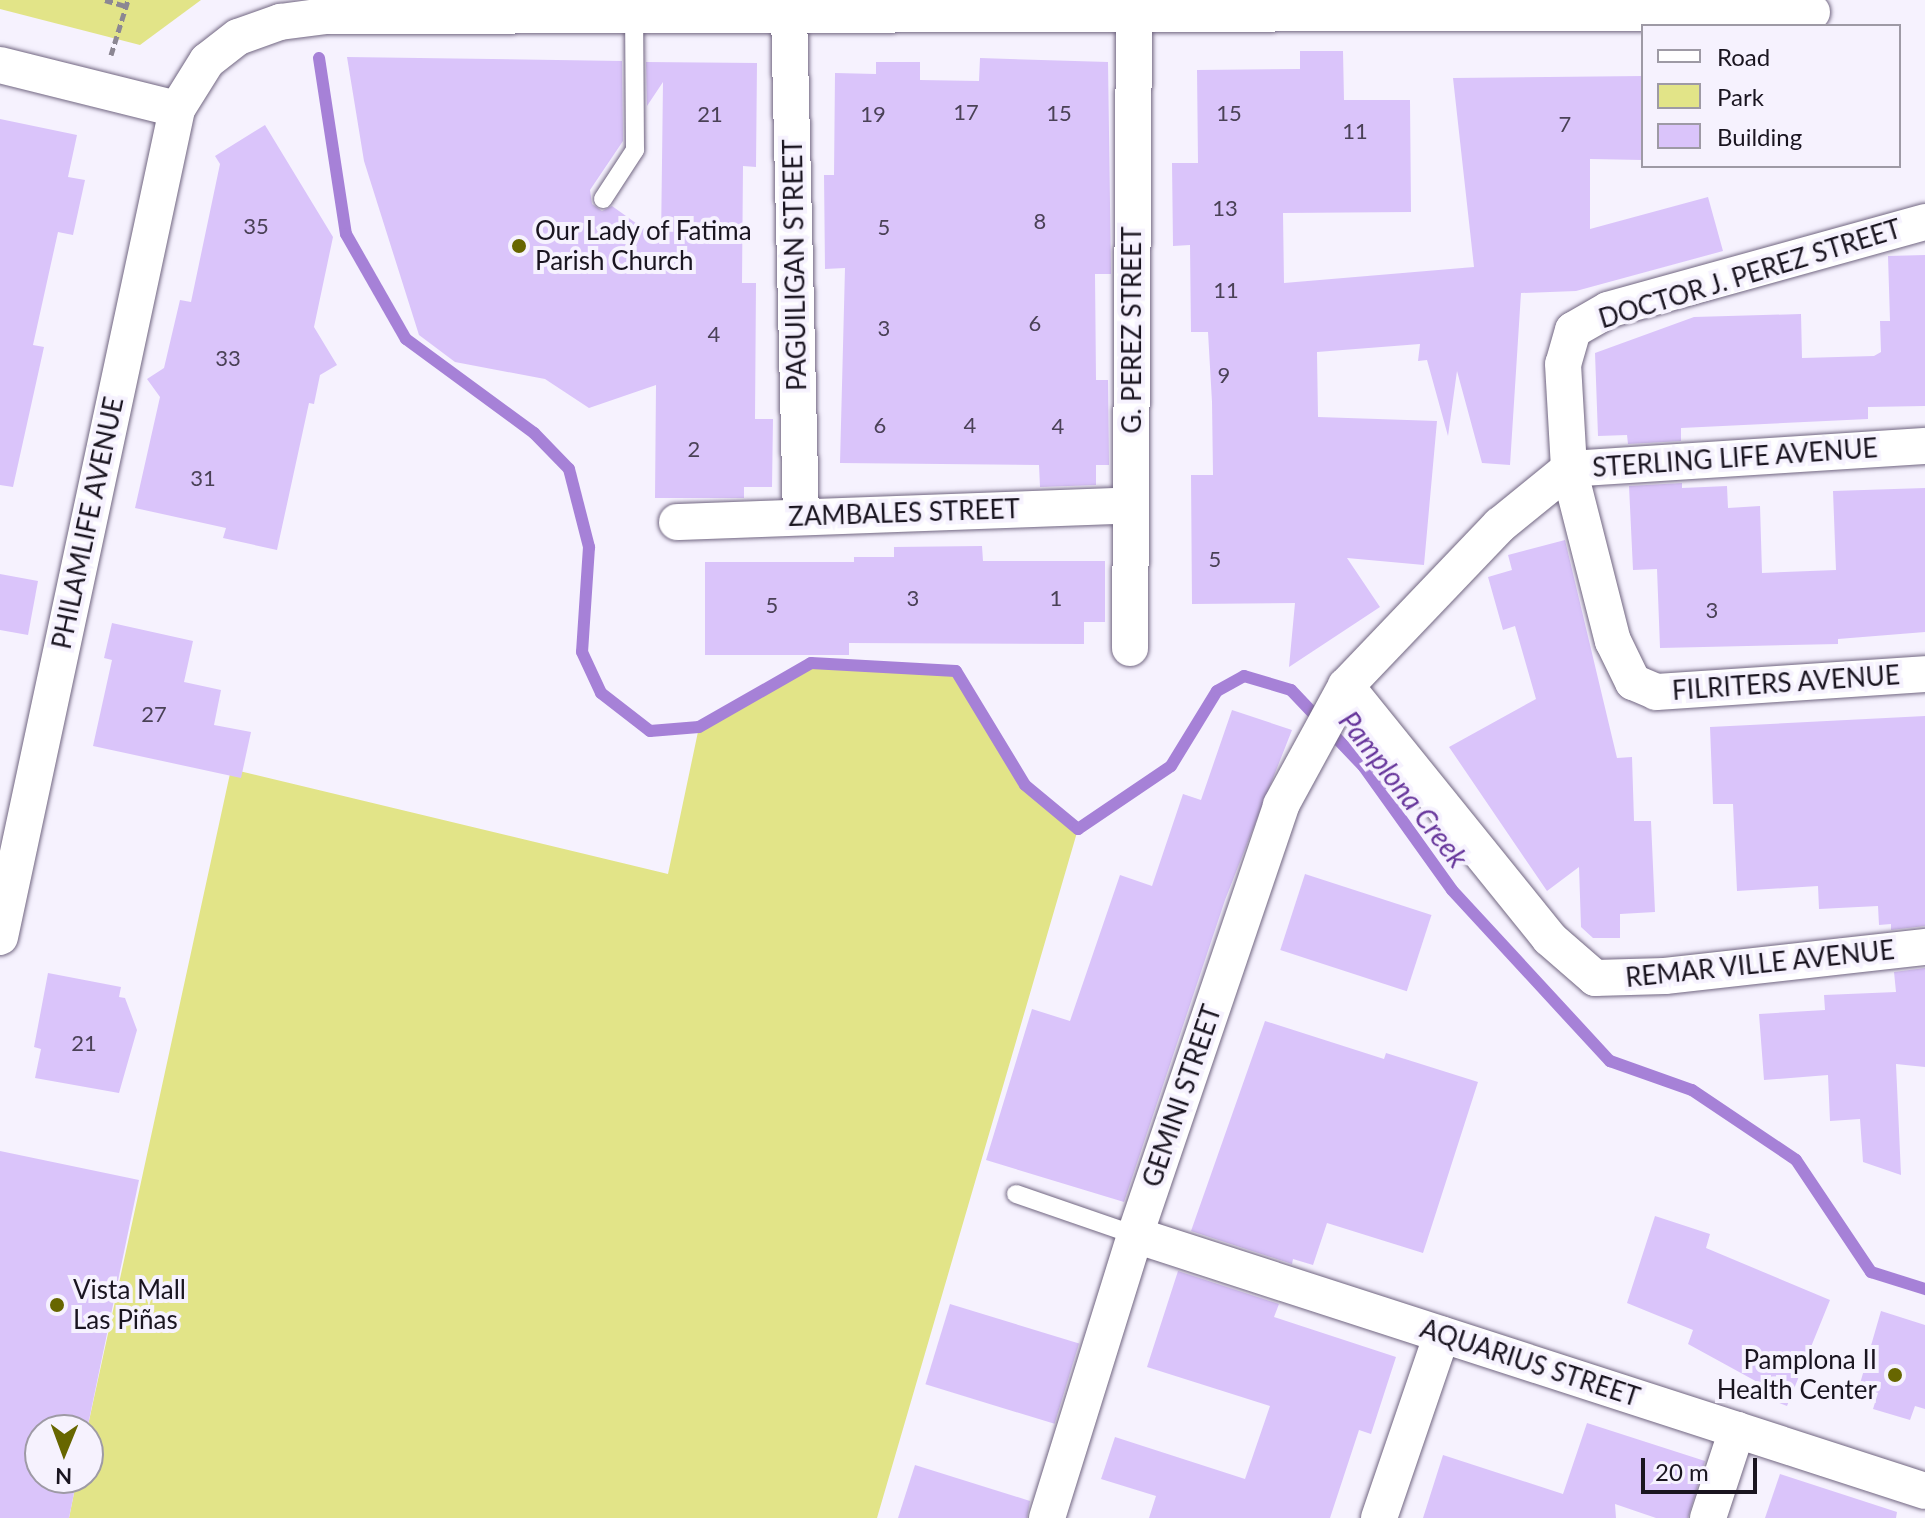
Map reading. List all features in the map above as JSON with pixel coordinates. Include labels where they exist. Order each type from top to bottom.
[{"type":"street","name":"PHILAMLIFE AVENUE","points":[[0,937],[177,109],[207,61],[238,37],[280,22],[325,16],[528,7],[634,13],[1726,7],[1812,12]]},
{"type":"street","name":"G. PEREZ STREET","points":[[1130,648],[1134,12]]},
{"type":"street","name":"PAGUILIGAN STREET","points":[[789,13],[801,517]]},
{"type":"street","points":[[0,65],[177,109]]},
{"type":"street","name":"DOCTOR J. PEREZ STREET","points":[[1569,469],[1563,364],[1573,330],[1608,310],[1925,222]]},
{"type":"street","name":"STERLING LIFE AVENUE","points":[[1338,699],[1500,525],[1569,469],[1925,446]]},
{"type":"street","name":"FILRITERS AVENUE","points":[[1569,469],[1613,641],[1633,682],[1656,692],[1925,674]]},
{"type":"street","name":"ZAMBALES STREET","points":[[677,522],[1131,505]]},
{"type":"street","name":"GEMINI STREET","points":[[1047,1518],[1135,1235],[1281,805],[1338,699]]},
{"type":"street","name":"REMAR VILLE AVENUE","points":[[1338,699],[1549,938],[1595,978],[1630,979],[1925,947]]},
{"type":"street","name":"AQUARIUS STREET","points":[[1135,1235],[1925,1491]]},
{"type":"street","points":[[1379,1518],[1442,1334]]},
{"type":"street","points":[[1708,1518],[1737,1430]]},
{"type":"lane","points":[[603,199],[635,150],[634,13]]},
{"type":"lane","points":[[1016,1194],[1135,1235]]},
{"type":"path","points":[[101,90],[127,3],[105,0]]},
{"type":"green space","points":[[0,0],[201,0],[140,45],[0,9]]},
{"type":"green space","points":[[811,663],[956,671],[1025,785],[1078,829],[877,1518],[69,1518],[74,1494],[104,1494],[104,1414],[90,1414],[231,769],[668,874],[699,727]]},
{"type":"building","points":[[1300,51],[1343,51],[1344,100],[1410,100],[1411,212],[1283,213],[1284,283],[1474,267],[1453,78],[1641,76],[1641,160],[1590,159],[1590,229],[1708,197],[1723,251],[1576,291],[1521,293],[1510,465],[1482,463],[1457,371],[1448,436],[1427,360],[1418,361],[1420,344],[1317,352],[1318,417],[1437,421],[1424,565],[1347,558],[1380,607],[1289,667],[1295,603],[1192,604],[1191,475],[1213,475],[1212,402],[1208,332],[1191,332],[1190,245],[1173,246],[1172,163],[1198,163],[1197,70],[1300,69]]},
{"type":"building","points":[[347,57],[622,61],[623,141],[590,190],[592,204],[602,211],[612,206],[661,241],[663,82],[647,106],[646,62],[757,63],[756,167],[743,166],[742,283],[756,283],[755,419],[773,419],[772,487],[744,487],[744,498],[655,498],[656,385],[589,408],[545,379],[455,362],[419,335],[364,161]]},
{"type":"building","points":[[980,58],[1108,62],[1111,274],[1095,274],[1096,380],[1108,380],[1109,465],[1096,465],[1096,485],[1040,487],[1039,465],[840,463],[845,268],[825,269],[824,175],[834,175],[835,73],[876,74],[876,62],[920,62],[920,80],[979,81]]},
{"type":"building","points":[[0,119],[77,135],[68,177],[85,180],[73,235],[58,232],[33,345],[44,347],[13,487],[0,485]]},
{"type":"building","points":[[265,125],[333,237],[314,327],[337,365],[320,375],[314,404],[309,403],[277,550],[223,538],[226,528],[135,508],[160,397],[147,379],[164,368],[180,300],[191,302],[220,164],[215,156]]},
{"type":"building","points":[[1925,255],[1925,406],[1868,407],[1868,419],[1681,428],[1681,441],[1628,444],[1627,435],[1598,436],[1595,353],[1694,317],[1801,314],[1802,358],[1874,356],[1881,352],[1880,321],[1890,321],[1888,256]]},
{"type":"building","points":[[1682,483],[1682,488],[1727,486],[1728,508],[1760,506],[1762,573],[1836,570],[1833,491],[1925,488],[1925,632],[1838,639],[1838,644],[1660,648],[1657,569],[1633,570],[1629,486]]},
{"type":"building","points":[[1565,540],[1617,758],[1632,757],[1634,821],[1651,821],[1655,912],[1620,914],[1620,938],[1593,938],[1581,927],[1579,867],[1547,891],[1449,747],[1536,699],[1515,626],[1503,630],[1488,577],[1512,570],[1508,555]]},
{"type":"building","points":[[982,546],[983,561],[1105,561],[1105,622],[1084,622],[1084,644],[849,643],[849,655],[705,655],[705,562],[854,562],[854,557],[894,557],[894,547]]},
{"type":"building","points":[[0,574],[38,581],[28,635],[0,630]]},
{"type":"building","points":[[112,623],[193,641],[184,682],[221,690],[214,725],[251,732],[241,778],[93,746],[112,660],[104,658]]},
{"type":"building","points":[[1232,710],[1292,730],[1225,900],[1124,1202],[986,1160],[1032,1009],[1070,1021],[1120,875],[1152,886],[1183,794],[1201,800]]},
{"type":"building","points":[[1925,716],[1925,926],[1891,930],[1891,924],[1879,925],[1878,906],[1819,909],[1818,886],[1737,891],[1733,804],[1713,804],[1710,727]]},
{"type":"building","points":[[1305,874],[1431,915],[1407,991],[1280,950]]},
{"type":"building","points":[[1925,968],[1925,1067],[1896,1064],[1901,1175],[1863,1162],[1860,1119],[1830,1121],[1828,1075],[1764,1080],[1759,1014],[1825,1010],[1824,995],[1896,992],[1894,972]]},
{"type":"building","points":[[48,973],[121,987],[119,997],[125,998],[137,1030],[119,1093],[35,1078],[41,1049],[34,1047]]},
{"type":"building","points":[[1265,1021],[1384,1059],[1386,1053],[1478,1082],[1423,1253],[1327,1223],[1313,1265],[1293,1259],[1292,1264],[1191,1231]]},
{"type":"building","name":"Vista Mall Las Piñas","points":[[0,1151],[139,1180],[90,1414],[24,1414],[24,1494],[74,1494],[69,1518],[0,1518]]},
{"type":"building","points":[[1655,1216],[1710,1234],[1706,1248],[1830,1300],[1787,1406],[1759,1395],[1761,1384],[1688,1344],[1693,1330],[1627,1303]]},
{"type":"building","points":[[1178,1271],[1279,1304],[1274,1317],[1396,1357],[1371,1434],[1359,1430],[1330,1518],[1149,1518],[1156,1496],[1101,1479],[1115,1437],[1245,1479],[1270,1406],[1147,1367]]},
{"type":"building","points":[[950,1304],[1079,1343],[1055,1424],[925,1384]]},
{"type":"building","name":"Pamplona II Health Center","points":[[1881,1311],[1925,1325],[1925,1409],[1915,1406],[1910,1420],[1873,1409],[1878,1393],[1859,1387]]},
{"type":"building","points":[[1587,1423],[1705,1461],[1688,1518],[1656,1518],[1615,1504],[1616,1518],[1423,1518],[1443,1455],[1563,1494]]},
{"type":"building","points":[[915,1465],[1030,1501],[1027,1518],[898,1518]]},
{"type":"building","points":[[1780,1474],[1897,1512],[1896,1518],[1765,1518]]},
{"type":"waterway","name":"Pamplona Creek","points":[[319,58],[346,234],[406,339],[534,433],[569,469],[589,547],[582,652],[601,693],[650,731],[699,727],[811,663],[956,671],[1025,785],[1078,829],[1171,766],[1217,691],[1244,676],[1291,690],[1364,767],[1452,890],[1610,1061],[1692,1090],[1796,1160],[1871,1272],[1925,1289]]},
{"type":"place","name":"Our Lady of Fatima Parish Church","points":[[519,246]]},
{"type":"place","name":"Vista Mall Las Piñas","points":[[57,1305]]},
{"type":"place","name":"Pamplona II Health Center","points":[[1895,1375]]}]
